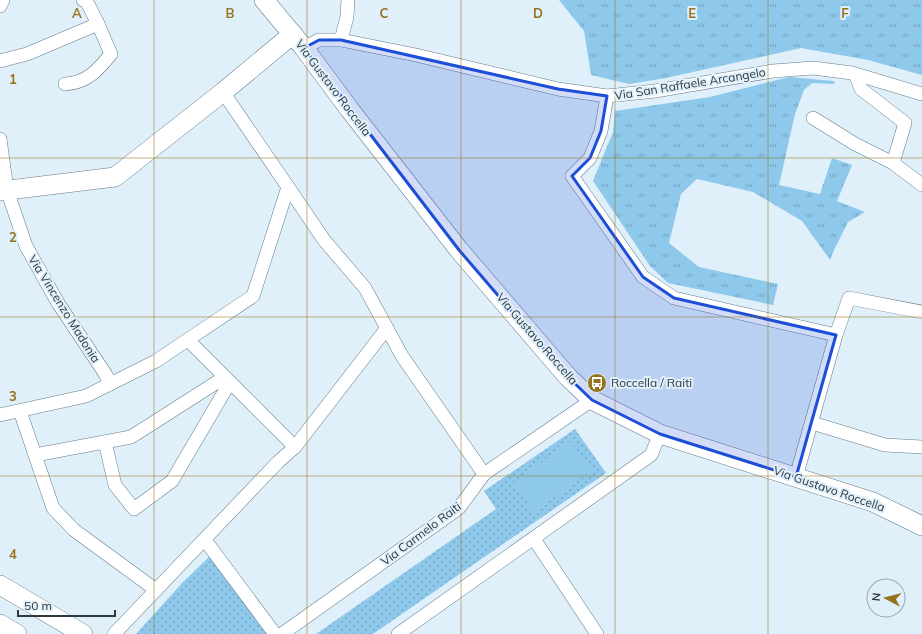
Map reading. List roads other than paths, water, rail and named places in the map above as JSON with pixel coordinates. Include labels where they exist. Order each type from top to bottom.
[{"type":"street","points":[[0,6],[4,0]]},
{"type":"street","points":[[65,84],[76,84],[95,73],[111,54],[87,2],[83,0]]},
{"type":"street","name":"Via Gustavo Roccella","points":[[264,0],[299,41],[350,110],[459,250],[568,377],[592,400],[660,434],[873,502],[922,526]]},
{"type":"street","points":[[341,40],[347,17],[348,0]]},
{"type":"street","points":[[0,61],[27,54],[98,24]]},
{"type":"street","name":"Via San Raffaele Arcangelo","points":[[299,41],[341,40],[416,55],[558,89],[607,96],[663,90],[773,71],[813,68],[855,74],[922,94]]},
{"type":"street","points":[[3,191],[115,177],[223,92],[299,41]]},
{"type":"street","points":[[855,74],[861,89],[905,123],[893,163]]},
{"type":"street","points":[[223,92],[324,240],[365,288],[402,356],[484,474]]},
{"type":"street","points":[[607,96],[601,131],[590,158],[572,176],[642,277],[674,298],[836,335]]},
{"type":"street","points":[[813,118],[855,144],[893,163],[922,185]]},
{"type":"street","name":"Via Vincenzo Madonia","points":[[0,139],[3,191],[26,246],[58,302],[110,384]]},
{"type":"street","points":[[0,415],[86,396],[156,361],[253,296],[288,187]]},
{"type":"street","points":[[796,477],[836,335],[849,298],[922,312]]},
{"type":"street","points":[[114,634],[295,446],[387,328]]},
{"type":"street","points":[[188,340],[295,446]]},
{"type":"street","points":[[35,455],[131,437],[227,379]]},
{"type":"street","points":[[106,442],[115,484],[134,508],[172,481],[227,379]]},
{"type":"street","name":"Via Carmelo Raiti","points":[[282,634],[459,508],[484,474],[592,400]]},
{"type":"street","points":[[20,411],[53,508],[74,530],[156,590]]},
{"type":"street","points":[[812,423],[885,445],[922,447]]},
{"type":"street","points":[[398,634],[651,455],[660,434]]},
{"type":"street","points":[[534,538],[597,634]]},
{"type":"street","points":[[205,540],[275,634]]},
{"type":"street","points":[[2,591],[83,634]]},
{"type":"street","points":[[0,624],[17,634]]},
{"type":"place","name":"Roccella / Raiti","points":[[597,383]]}]
